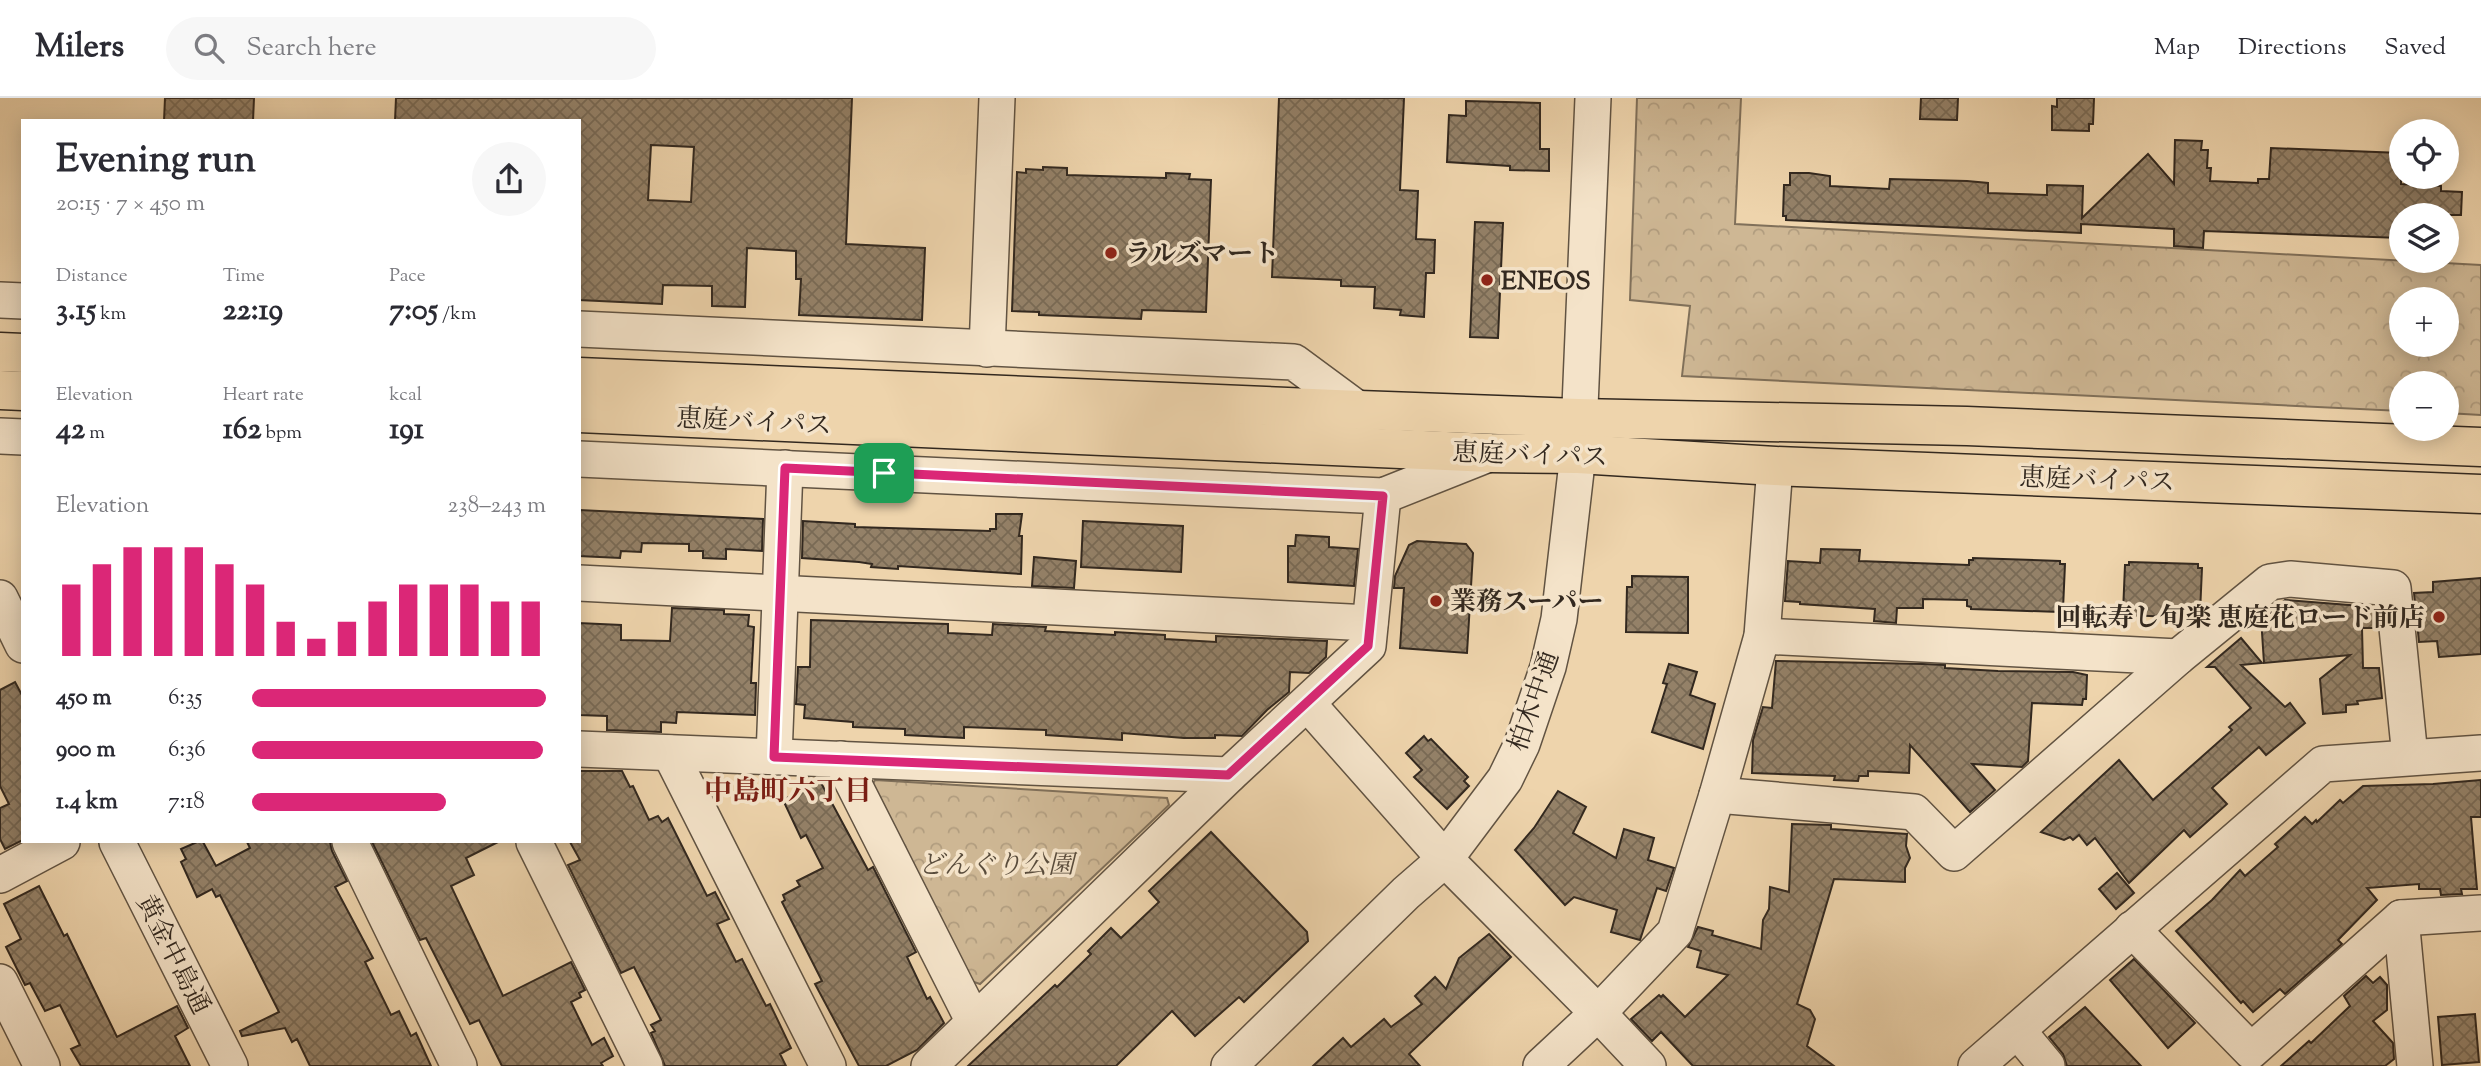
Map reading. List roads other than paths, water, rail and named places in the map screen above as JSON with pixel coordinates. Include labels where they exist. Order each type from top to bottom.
[{"type":"highway","points":[[0,352],[21,353]]},
{"type":"highway","name":"恵庭バイパス","points":[[581,377],[1359,410],[1578,436],[1775,466],[2481,494]]},
{"type":"highway","points":[[0,390],[21,391]]},
{"type":"highway","name":"恵庭バイパス","points":[[581,413],[1491,453],[1578,436],[1967,426],[2481,447]]},
{"type":"street","points":[[987,349],[997,98]]},
{"type":"street","name":"柏木中通","points":[[1229,1066],[1406,893],[1446,859],[1505,779],[1522,744],[1537,702],[1559,619],[1578,436],[1593,98]]},
{"type":"street","points":[[0,300],[21,301]]},
{"type":"street","points":[[581,329],[1294,362],[1359,410]]},
{"type":"street","points":[[0,436],[21,437]]},
{"type":"street","points":[[581,459],[1383,496],[1491,453]]},
{"type":"street","points":[[1541,1066],[1598,1013],[1675,932],[1762,636],[1775,466]]},
{"type":"street","points":[[774,757],[785,468]]},
{"type":"street","points":[[929,1066],[1228,775],[1368,646],[1383,496]]},
{"type":"street","points":[[1717,795],[1914,812],[1954,853],[2178,657],[2270,582],[2290,579],[2393,588],[2410,757]]},
{"type":"street","points":[[581,583],[1370,623]]},
{"type":"street","points":[[0,597],[21,641]]},
{"type":"street","points":[[1762,636],[2178,657]]},
{"type":"street","points":[[1308,704],[1446,859],[1648,1066]]},
{"type":"street","points":[[581,749],[1228,775]]},
{"type":"street","points":[[670,753],[828,1066]]},
{"type":"street","points":[[1976,1066],[2323,764],[2481,753]]},
{"type":"street","points":[[841,760],[974,1022]]},
{"type":"street","points":[[0,875],[60,843]]},
{"type":"street","name":"黄金中島通","points":[[118,843],[230,1066]]},
{"type":"street","points":[[350,843],[459,1066]]},
{"type":"street","points":[[534,843],[645,1066]]},
{"type":"street","points":[[2132,929],[2251,1051],[2401,918],[2481,913]]},
{"type":"street","points":[[2401,918],[2415,1066]]},
{"type":"street","points":[[0,982],[42,1066]]},
{"type":"street","points":[[2018,1031],[2047,1066]]},
{"type":"place","name":"ラルズマート","points":[[1111,253]]},
{"type":"place","name":"ENEOS","points":[[1487,280]]},
{"type":"place","name":"業務スーパー","points":[[1436,601]]},
{"type":"place","name":"回転寿し旬楽 恵庭花ロード前店","points":[[2439,617]]},
{"type":"district","name":"中島町六丁目","points":[[788,790]]},
{"type":"park label","name":"どんぐり公園","points":[[996,864]]}]
